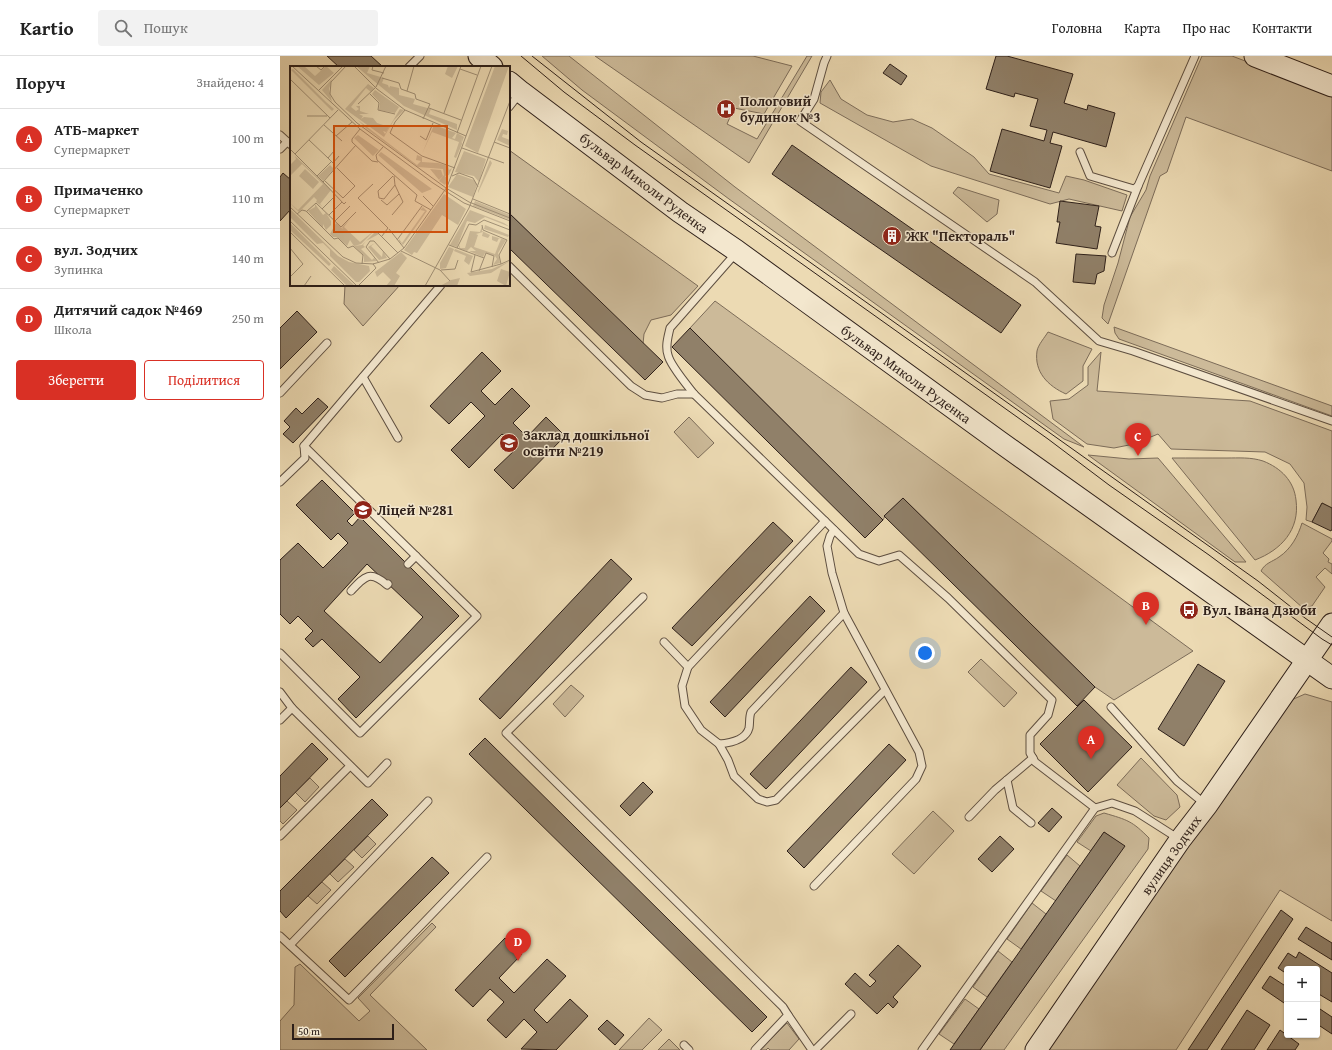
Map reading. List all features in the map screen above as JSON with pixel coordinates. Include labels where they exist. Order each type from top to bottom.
[{"type":"street","points":[[479,56],[491,66]]},
{"type":"street","points":[[1255,56],[1332,86]]},
{"type":"street","name":"бульвар Миколи Руденка","points":[[513,94],[737,251],[1000,442],[1332,678]]},
{"type":"street","name":"вулиця Зодчих","points":[[1036,1050],[1180,840],[1207,805],[1332,624]]},
{"type":"lane","points":[[411,66],[420,56]]},
{"type":"lane","points":[[827,56],[814,99],[800,121],[1035,282],[1099,341],[1133,351],[1332,420]]},
{"type":"lane","points":[[1112,253],[1138,186],[1195,56]]},
{"type":"lane","points":[[280,135],[289,144],[280,149]]},
{"type":"lane","points":[[1080,152],[1090,176],[1134,189],[1138,186]]},
{"type":"lane","points":[[737,251],[670,328],[667,341],[668,356],[694,394],[859,554],[879,561],[900,555],[948,598],[1052,700],[1048,715],[1030,735],[1030,753],[1035,762],[1095,808]]},
{"type":"lane","points":[[510,267],[631,386],[645,395],[662,398],[677,394],[694,394]]},
{"type":"lane","points":[[280,482],[305,458],[304,446],[439,286]]},
{"type":"lane","points":[[280,392],[327,343]]},
{"type":"lane","points":[[363,377],[398,438]]},
{"type":"lane","points":[[280,653],[360,733],[477,616],[304,446]]},
{"type":"lane","points":[[825,521],[688,667],[682,686],[685,706],[701,730],[719,744],[728,760],[734,776],[758,799],[768,802],[776,800],[885,690]]},
{"type":"lane","points":[[814,886],[916,779],[922,766],[918,752],[844,614],[832,573],[827,546],[830,536],[834,530]]},
{"type":"lane","points":[[408,564],[416,556]]},
{"type":"lane","points":[[351,591],[363,578],[369,576],[375,577],[387,585],[388,584]]},
{"type":"lane","points":[[643,597],[506,734],[773,996],[783,1007],[814,1050],[851,1014]]},
{"type":"lane","points":[[719,744],[732,743],[741,738],[749,729],[751,712],[844,614]]},
{"type":"lane","points":[[664,642],[688,667]]},
{"type":"lane","points":[[280,692],[292,708],[368,783],[387,763]]},
{"type":"lane","points":[[1112,707],[1177,781],[1207,805]]},
{"type":"lane","points":[[280,720],[292,708]]},
{"type":"lane","points":[[969,817],[1007,780],[1033,758]]},
{"type":"lane","points":[[280,836],[350,766]]},
{"type":"lane","points":[[1007,780],[1012,808],[1031,823]]},
{"type":"lane","points":[[290,945],[428,801]]},
{"type":"lane","points":[[922,1050],[1095,808],[1112,803],[1135,811],[1180,840]]},
{"type":"lane","points":[[280,936],[349,1000],[487,857]]},
{"type":"lane","points":[[755,1050],[788,1015]]},
{"type":"shaded area","points":[[542,56],[569,56],[735,187],[1084,447],[1064,439],[729,199],[582,90]]},
{"type":"shaded area","name":"Пологовий будинок №3","points":[[595,56],[753,56],[792,66],[764,114],[734,108],[727,124],[757,139],[807,56],[812,56],[749,163]]},
{"type":"shaded area","points":[[1202,56],[1232,56],[1332,94],[1332,171],[1186,117],[1167,172],[1160,176],[1108,324],[1102,318],[1104,305],[1118,263],[1130,217],[1146,190],[1150,176]]},
{"type":"shaded area","points":[[830,80],[841,99],[867,115],[893,122],[912,119],[932,128],[974,157],[989,174],[1059,193],[1066,176],[1084,180],[1127,195],[1122,211],[1069,199],[1050,204],[931,166],[820,103],[821,92]]},
{"type":"shaded area","points":[[510,151],[698,286],[671,315],[651,320],[644,334],[643,344],[510,214]]},
{"type":"shaded area","points":[[958,187],[999,200],[997,214],[987,222],[953,193]]},
{"type":"shaded area","points":[[345,286],[399,286],[363,326],[344,304]]},
{"type":"shaded area","points":[[715,301],[1193,651],[1114,700],[1095,687],[903,498],[885,516],[883,520],[690,328]]},
{"type":"shaded area","points":[[1114,327],[1332,406],[1332,416],[1119,339],[1115,333]]},
{"type":"shaded area","points":[[1048,332],[1092,349],[1083,366],[1083,381],[1066,394],[1053,387],[1040,372],[1037,351]]},
{"type":"shaded area","points":[[1101,352],[1097,391],[1250,401],[1332,431],[1332,508],[1322,503],[1312,522],[1306,520],[1307,507],[1304,483],[1290,464],[1265,452],[1171,449],[1158,434],[1134,444],[1114,448],[1087,444],[1053,419],[1050,401],[1069,399],[1088,385],[1088,367]]},
{"type":"shaded area","points":[[689,417],[714,443],[698,458],[674,432]]},
{"type":"shaded area","points":[[1088,455],[1129,459],[1158,458],[1246,562],[1235,562]]},
{"type":"shaded area","points":[[1172,458],[1249,458],[1263,461],[1281,471],[1293,487],[1296,500],[1295,521],[1287,538],[1273,551],[1255,560]]},
{"type":"shaded area","points":[[1302,523],[1332,539],[1323,553],[1329,559],[1328,562],[1332,564],[1332,574],[1325,568],[1316,577],[1325,587],[1312,606],[1303,608],[1261,571],[1267,564],[1287,550],[1296,537]]},
{"type":"shaded area","points":[[981,659],[1017,693],[1004,707],[968,672]]},
{"type":"shaded area","points":[[571,685],[584,696],[565,717],[553,704]]},
{"type":"shaded area","points":[[1305,694],[1332,702],[1332,921],[1280,890],[1176,1050],[1048,1050],[1178,859],[1289,701]]},
{"type":"shaded area","points":[[1141,758],[1177,795],[1180,807],[1166,820],[1154,816],[1117,785]]},
{"type":"shaded area","points":[[310,778],[319,787],[305,802],[295,792]]},
{"type":"shaded area","points":[[287,801],[297,810],[283,824],[280,821],[280,808]]},
{"type":"shaded area","points":[[933,811],[954,831],[914,874],[892,854]]},
{"type":"shaded area","points":[[1104,813],[1134,824],[1149,838],[1148,849],[1004,1050],[980,1050],[1124,846],[1104,832],[1091,851],[1077,842],[1096,816]]},
{"type":"shaded area","points":[[368,836],[376,844],[362,858],[354,850]]},
{"type":"shaded area","points":[[1067,855],[1080,866],[1056,901],[1041,891]]},
{"type":"shaded area","points":[[345,859],[354,867],[338,882],[330,874]]},
{"type":"shaded area","points":[[322,882],[331,890],[317,904],[308,896]]},
{"type":"shaded area","points":[[1032,903],[1046,914],[1021,949],[1007,939]]},
{"type":"shaded area","points":[[432,923],[436,927],[370,995],[427,1050],[280,1050],[280,1021],[294,1005],[295,967],[300,964],[359,1021],[370,1011],[358,998]]},
{"type":"shaded area","points":[[998,951],[1012,962],[987,997],[973,987]]},
{"type":"shaded area","points":[[965,999],[979,1009],[954,1044],[939,1034]]},
{"type":"shaded area","points":[[649,1018],[662,1030],[642,1050],[619,1050]]},
{"type":"shaded area","points":[[787,1023],[799,1039],[789,1050],[770,1050],[768,1048],[766,1050],[760,1050]]},
{"type":"shaded area","points":[[669,1039],[680,1050],[658,1050]]},
{"type":"building","points":[[327,56],[371,56],[382,66],[338,66]]},
{"type":"building","points":[[996,56],[1007,56],[1073,74],[1064,103],[1087,110],[1088,105],[1115,113],[1106,147],[1053,132],[1050,143],[1062,146],[1050,188],[990,171],[1002,129],[1044,141],[1047,130],[1030,126],[1038,99],[1015,93],[1014,97],[986,89]]},
{"type":"building","points":[[890,64],[907,76],[901,85],[883,73]]},
{"type":"building","name":"ЖК \"Пектораль\"","points":[[792,145],[1021,305],[1001,333],[772,174]]},
{"type":"building","points":[[283,173],[290,179],[290,210],[280,221],[280,177]]},
{"type":"building","points":[[1060,201],[1099,206],[1095,226],[1101,227],[1097,249],[1056,243],[1060,222],[1057,222]]},
{"type":"building","points":[[510,214],[663,362],[645,380],[510,249]]},
{"type":"building","points":[[1076,254],[1106,256],[1104,271],[1097,274],[1095,284],[1073,282]]},
{"type":"building","points":[[297,311],[317,332],[280,369],[280,328]]},
{"type":"building","points":[[690,328],[883,520],[865,538],[672,347]]},
{"type":"building","points":[[482,352],[501,371],[481,391],[495,405],[512,388],[530,406],[513,423],[527,437],[546,417],[565,436],[513,489],[494,470],[517,448],[502,434],[469,468],[451,450],[485,416],[471,402],[449,424],[430,406]]},
{"type":"building","points":[[318,398],[328,407],[293,443],[283,434],[290,427],[284,421],[296,408],[302,414]]},
{"type":"building","points":[[322,480],[355,513],[347,521],[352,526],[360,517],[459,616],[356,718],[338,699],[360,677],[322,639],[313,647],[305,639],[313,631],[298,616],[290,624],[280,614],[280,560],[298,543],[323,568],[348,543],[338,533],[331,540],[296,505]],"holes":[[[367,564],[423,617],[380,663],[324,611]]]},
{"type":"building","points":[[903,498],[1095,687],[1077,706],[884,516]]},
{"type":"building","points":[[1322,503],[1332,508],[1331,531],[1312,522]]},
{"type":"building","points":[[773,522],[793,541],[692,646],[672,628]]},
{"type":"building","points":[[611,559],[632,579],[500,719],[479,699]]},
{"type":"building","points":[[810,596],[825,611],[725,717],[710,702]]},
{"type":"building","points":[[1198,664],[1225,681],[1184,746],[1158,729]]},
{"type":"building","points":[[851,667],[867,682],[766,789],[750,774]]},
{"type":"building","points":[[1084,700],[1132,747],[1088,792],[1040,744]]},
{"type":"building","points":[[485,738],[767,1017],[752,1032],[469,754]]},
{"type":"building","points":[[312,743],[328,759],[280,808],[280,776]]},
{"type":"building","points":[[889,744],[906,760],[804,868],[787,851]]},
{"type":"building","points":[[643,782],[653,792],[630,816],[620,806]]},
{"type":"building","points":[[372,799],[388,815],[286,918],[280,911],[280,891]]},
{"type":"building","points":[[1052,808],[1062,817],[1049,832],[1038,823]]},
{"type":"building","points":[[1104,832],[1125,846],[980,1050],[950,1050]]},
{"type":"building","points":[[1000,836],[1014,849],[992,872],[978,859]]},
{"type":"building","points":[[432,857],[449,873],[345,977],[329,961]]},
{"type":"building","points":[[1281,910],[1293,919],[1207,1050],[1188,1050]]},
{"type":"building","points":[[1306,927],[1332,943],[1332,960],[1298,939]]},
{"type":"building","points":[[505,938],[522,954],[499,978],[514,993],[547,959],[566,976],[534,1010],[547,1023],[570,999],[588,1016],[556,1050],[521,1049],[537,1032],[524,1019],[506,1038],[487,1020],[504,1002],[490,989],[473,1007],[455,990]]},
{"type":"building","points":[[898,945],[921,966],[893,997],[898,1002],[893,1008],[888,1003],[877,1014],[845,984],[855,973],[870,987],[876,981],[869,975]]},
{"type":"building","points":[[1299,952],[1332,973],[1332,1002],[1320,995],[1320,966],[1284,966],[1284,972],[1278,968],[1288,953],[1296,958]]},
{"type":"building","points":[[1270,976],[1284,985],[1284,1003],[1262,988]]},
{"type":"building","points":[[1320,1009],[1332,1017],[1332,1034],[1320,1026]]},
{"type":"building","points":[[1247,1010],[1270,1025],[1254,1050],[1221,1050]]},
{"type":"building","points":[[607,1020],[624,1035],[615,1045],[598,1029]]},
{"type":"building","points":[[1280,1030],[1284,1033],[1284,1038],[1291,1038],[1299,1044],[1295,1050],[1267,1050]]},
{"type":"tram line","points":[[521,56],[564,92],[635,145],[1048,439],[1109,485],[1209,555],[1332,645]]},
{"type":"tram line","points":[[532,56],[641,142],[1258,581],[1332,637]]},
{"type":"place","name":"Пологовий будинок №3","points":[[726,109]]},
{"type":"place","name":"ЖК \"Пектораль\"","points":[[892,236]]},
{"type":"place","name":"Заклад дошкільної освіти №219","points":[[509,443]]},
{"type":"place","name":"вул. Зодчих","points":[[1138,456]]},
{"type":"place","name":"Ліцей №281","points":[[363,510]]},
{"type":"place","name":"Вул. Івана Дзюби","points":[[1189,610]]},
{"type":"place","name":"Примаченко","points":[[1146,625]]},
{"type":"place","name":"АТБ-маркет","points":[[1091,759]]},
{"type":"place","name":"Дитячий садок №469","points":[[518,961]]}]
